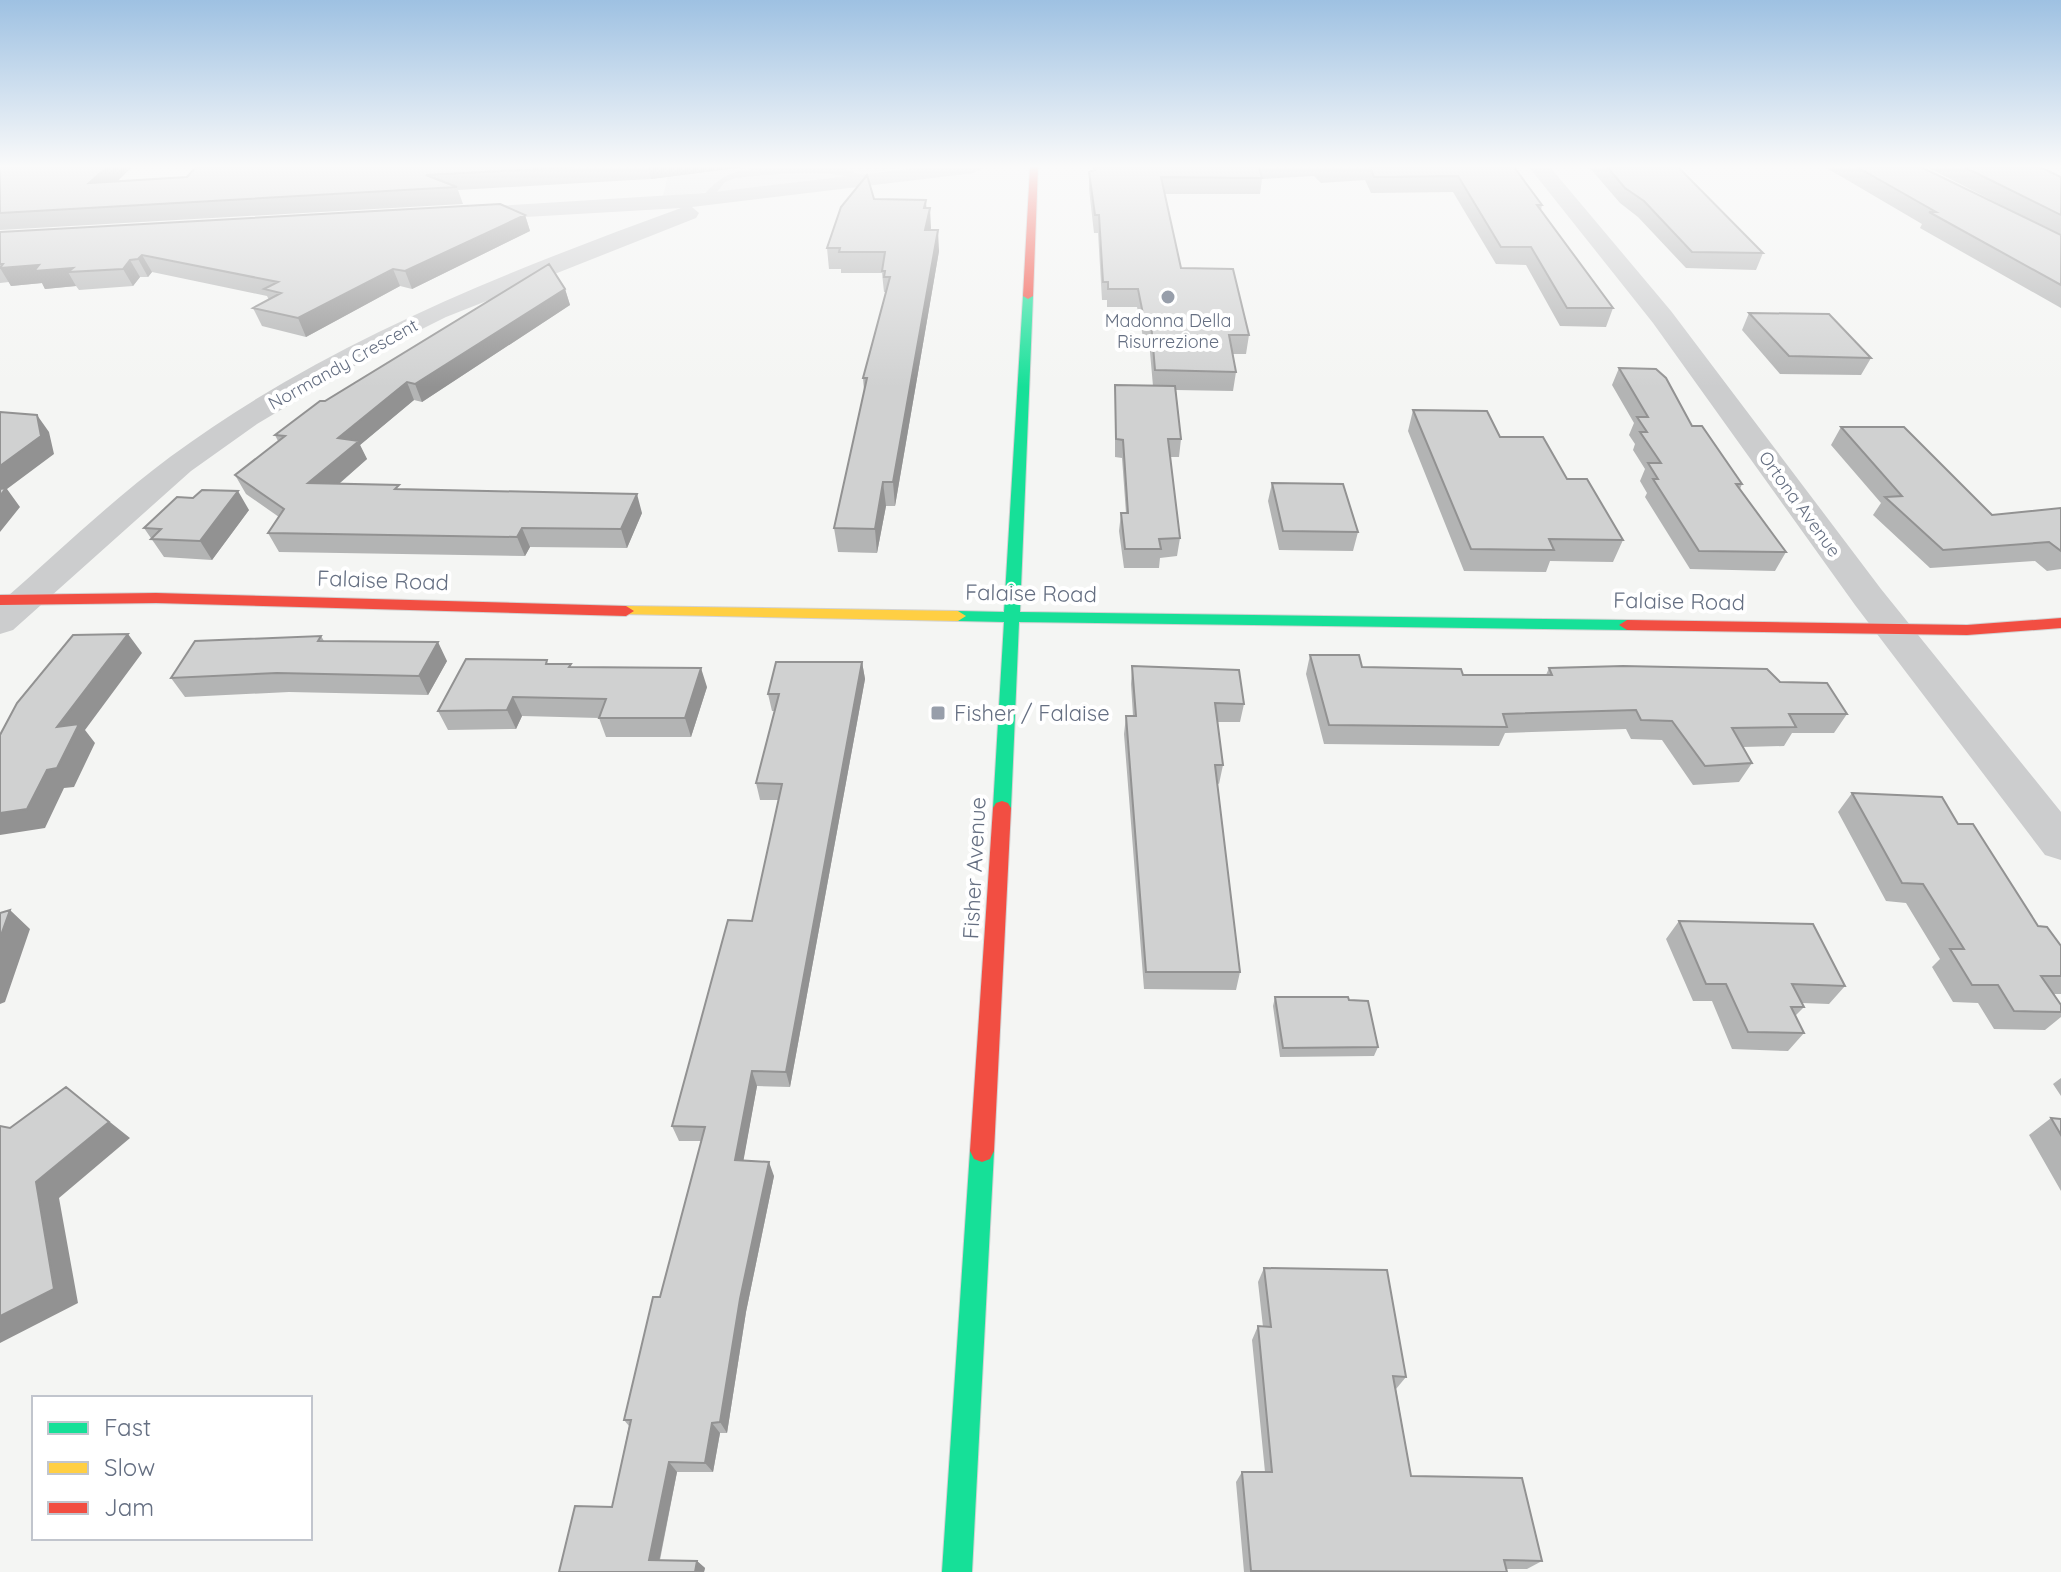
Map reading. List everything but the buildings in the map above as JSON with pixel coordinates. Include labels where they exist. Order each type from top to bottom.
[{"type":"street","name":"Normandy Crescent","points":[[8,606],[180,464],[247,418],[377,341],[437,312],[616,240]]},
{"type":"street","name":"Fisher Avenue","points":[[957,1572],[1013,617],[1031,240]]},
{"type":"street","name":"Ortona Avenue","points":[[1599,240],[1662,317],[1892,628],[2061,843]]},
{"type":"street","name":"Falaise Road","points":[[8,606],[156,598],[699,613],[1967,630],[2061,623]]},
{"type":"traffic: fast","points":[[1002,808],[1028,296]]},
{"type":"traffic: fast","points":[[958,616],[1627,625]]},
{"type":"traffic: fast","points":[[957,1572],[982,1151]]},
{"type":"traffic: slow","points":[[626,611],[958,616]]},
{"type":"traffic: jam","points":[[1028,296],[1031,240]]},
{"type":"traffic: jam","points":[[0,600],[156,598],[626,611]]},
{"type":"traffic: jam","points":[[1627,625],[1967,630],[2061,623]]},
{"type":"traffic: jam","points":[[982,1151],[1002,808]]},
{"type":"place","name":"Madonna Della Risurrezione","points":[[1168,297]]},
{"type":"place","name":"Fisher / Falaise","points":[[938,713]]}]
